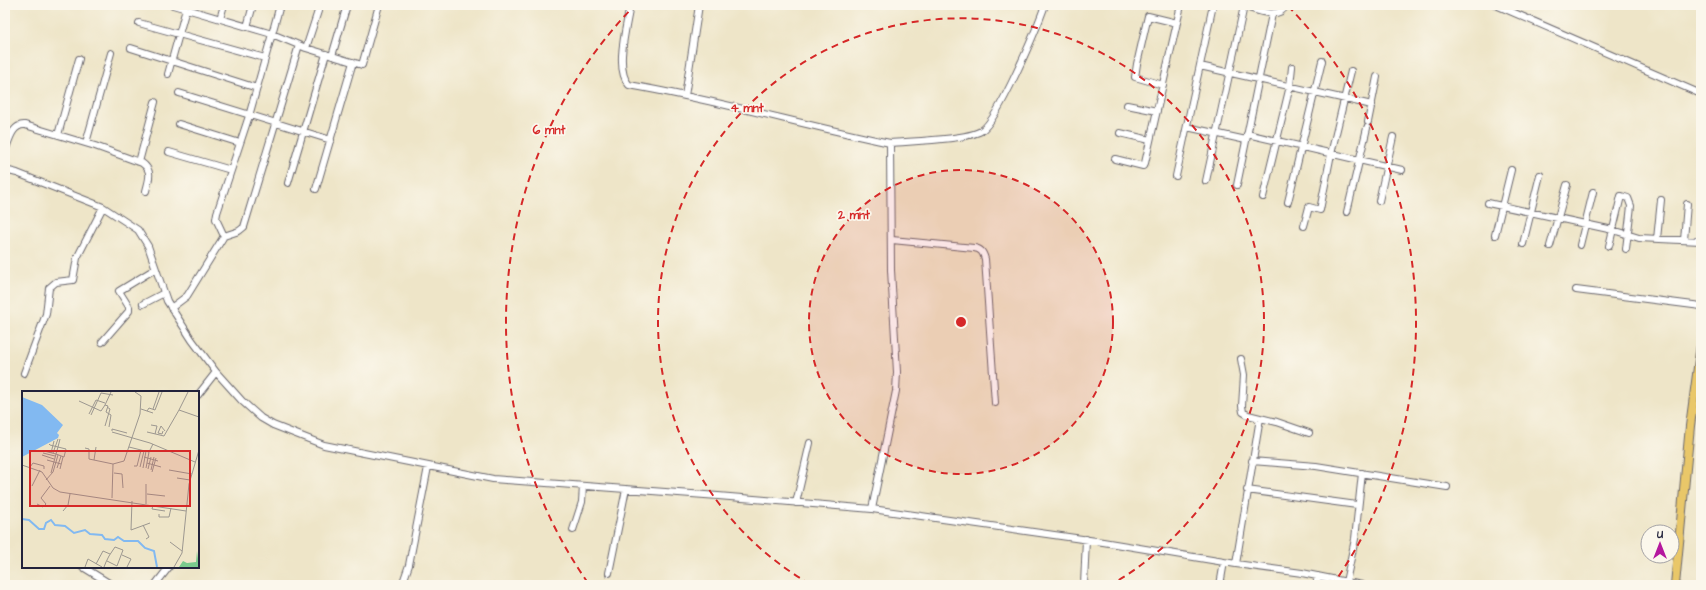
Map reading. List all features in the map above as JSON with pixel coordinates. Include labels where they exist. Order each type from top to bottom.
[{"type":"main road","points":[[1676,585],[1690,426],[1701,345]]},
{"type":"street","points":[[173,5],[272,34],[306,48],[362,65],[378,5]]},
{"type":"street","points":[[220,19],[224,5]]},
{"type":"street","points":[[246,27],[253,5]]},
{"type":"street","points":[[224,236],[216,216],[249,116],[280,5]]},
{"type":"street","points":[[306,48],[320,5]]},
{"type":"street","points":[[288,183],[303,132],[347,5]]},
{"type":"street","points":[[630,5],[623,50],[623,78],[629,85],[890,143],[961,137],[982,131],[991,121],[999,106],[1034,34],[1045,5]]},
{"type":"street","points":[[684,96],[699,5]]},
{"type":"street","points":[[1115,160],[1143,166],[1181,5]]},
{"type":"street","points":[[1176,176],[1213,5]]},
{"type":"street","points":[[1206,181],[1230,73],[1241,6],[1272,14],[1280,13],[1286,5]]},
{"type":"street","points":[[1496,5],[1701,94]]},
{"type":"street","points":[[168,74],[186,9]]},
{"type":"street","points":[[1237,185],[1272,14]]},
{"type":"street","points":[[1163,85],[1135,77],[1137,64],[1148,16],[1177,23]]},
{"type":"street","points":[[139,23],[265,58]]},
{"type":"street","points":[[171,308],[187,296],[224,236],[239,231],[244,227],[299,45]]},
{"type":"street","points":[[131,48],[257,88]]},
{"type":"street","points":[[86,143],[110,53]]},
{"type":"street","points":[[58,134],[79,59]]},
{"type":"street","points":[[1288,202],[1322,61]]},
{"type":"street","points":[[316,189],[354,62]]},
{"type":"street","points":[[1200,66],[1372,105]]},
{"type":"street","points":[[1262,197],[1290,86],[1292,68]]},
{"type":"street","points":[[1304,226],[1309,207],[1320,210],[1331,154],[1351,72]]},
{"type":"street","points":[[1347,212],[1368,125],[1377,77]]},
{"type":"street","points":[[179,93],[249,116],[331,140]]},
{"type":"street","points":[[139,162],[155,102]]},
{"type":"street","points":[[1127,105],[1156,111]]},
{"type":"street","points":[[179,124],[240,143]]},
{"type":"street","points":[[5,151],[14,131],[21,125],[58,134],[139,162],[150,171],[146,191]]},
{"type":"street","points":[[1187,127],[1216,134],[1276,141],[1402,170]]},
{"type":"street","points":[[1120,133],[1150,140]]},
{"type":"street","points":[[1379,201],[1393,137]]},
{"type":"street","points":[[872,509],[896,391],[897,372],[891,270],[892,240],[890,143]]},
{"type":"street","points":[[169,152],[231,170]]},
{"type":"street","points":[[5,170],[17,173],[103,207],[138,230],[148,246],[155,269],[171,308],[216,372],[246,405],[273,425],[324,445],[428,467],[500,480],[872,509],[1318,576],[1360,585]]},
{"type":"street","points":[[1495,235],[1511,170]]},
{"type":"street","points":[[1523,244],[1540,176]]},
{"type":"street","points":[[1550,246],[1567,185]]},
{"type":"street","points":[[1580,246],[1593,192]]},
{"type":"street","points":[[1609,246],[1621,196],[1628,198],[1631,206],[1626,249]]},
{"type":"street","points":[[1657,239],[1661,200]]},
{"type":"street","points":[[1488,203],[1613,230],[1639,238],[1701,241]]},
{"type":"street","points":[[1684,240],[1687,204]]},
{"type":"street","points":[[24,373],[46,314],[49,288],[56,282],[73,280],[77,258],[103,207]]},
{"type":"street","points":[[892,240],[974,248],[980,249],[982,252],[986,266],[995,403]]},
{"type":"street","points":[[102,342],[129,311],[129,307],[120,291],[155,269]]},
{"type":"street","points":[[1576,290],[1701,306]]},
{"type":"street","points":[[143,304],[164,293]]},
{"type":"street","points":[[1241,359],[1244,382],[1242,410],[1248,415],[1277,422],[1309,433]]},
{"type":"street","points":[[199,394],[216,372]]},
{"type":"street","points":[[1236,564],[1260,418]]},
{"type":"street","points":[[796,503],[810,442]]},
{"type":"street","points":[[1252,461],[1316,466],[1447,487]]},
{"type":"street","points":[[402,585],[413,545],[419,505],[428,467]]},
{"type":"street","points":[[1346,582],[1355,539],[1362,474]]},
{"type":"street","points":[[573,530],[582,502],[583,486]]},
{"type":"street","points":[[609,573],[626,489]]},
{"type":"street","points":[[1247,490],[1358,505]]},
{"type":"street","points":[[1084,585],[1086,540]]},
{"type":"street","points":[[1220,585],[1224,562]]},
{"type":"street","points":[[85,568],[112,585]]},
{"type":"street","points":[[155,585],[168,568]]},
{"type":"street","points":[[1316,585],[1318,576]]}]
